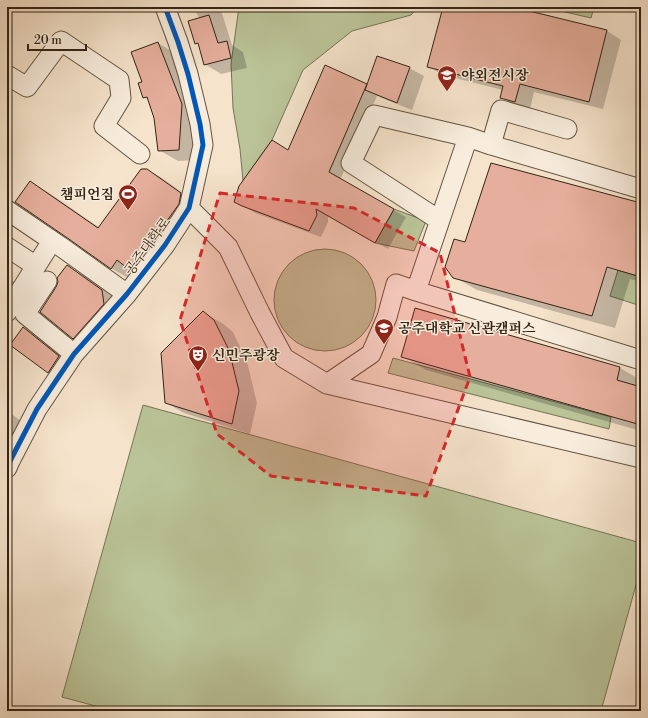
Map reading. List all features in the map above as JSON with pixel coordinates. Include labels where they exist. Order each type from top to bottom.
[{"type":"street","name":"공주대학로","points":[[7,468],[8,463],[37,409],[74,354],[127,294],[165,245],[189,208],[203,145],[200,124],[188,74],[165,7]]},
{"type":"street","points":[[7,74],[27,87],[61,41],[119,80],[121,98],[104,126],[140,154]]},
{"type":"street","points":[[491,145],[501,110],[567,129]]},
{"type":"street","points":[[439,220],[351,163],[374,115],[468,137],[641,189]]},
{"type":"street","points":[[416,291],[468,137]]},
{"type":"street","points":[[189,208],[228,247],[284,358],[327,384],[641,458]]},
{"type":"street","name":"공주대학로","points":[[7,210],[127,294]]},
{"type":"street","points":[[16,318],[36,266],[52,241]]},
{"type":"street","points":[[7,247],[36,266]]},
{"type":"street","points":[[16,318],[47,282]]},
{"type":"street","points":[[327,384],[371,354],[387,317],[396,284],[641,360]]},
{"type":"street","points":[[16,318],[74,354]]},
{"type":"highlighted area","points":[[220,193],[354,208],[440,253],[470,377],[426,496],[271,476],[217,434],[180,320]]},
{"type":"green space","points":[[239,7],[418,7],[411,15],[352,31],[303,70],[272,140],[243,181],[240,149],[233,108],[231,64]]},
{"type":"green space","points":[[544,7],[594,7],[591,18]]},
{"type":"green space","points":[[394,209],[426,221],[414,251],[375,243]]},
{"type":"green space","points":[[325,249],[345,253],[353,257],[361,264],[368,272],[372,280],[376,300],[372,320],[368,328],[361,336],[353,343],[345,347],[325,351],[305,347],[297,343],[289,336],[282,328],[278,320],[274,300],[278,280],[282,272],[289,264],[297,257],[305,253]]},
{"type":"green space","points":[[618,270],[641,277],[641,306],[610,296]]},
{"type":"green space","points":[[393,358],[611,417],[609,429],[388,373]]},
{"type":"green space","points":[[143,405],[641,543],[641,567],[601,711],[114,711],[62,697]]},
{"type":"building","points":[[443,7],[513,7],[607,30],[589,102],[520,84],[515,102],[500,98],[503,86],[427,67]]},
{"type":"building","points":[[209,15],[218,43],[227,41],[231,58],[204,65],[198,43],[195,44],[188,21]]},
{"type":"building","points":[[158,42],[182,104],[179,150],[158,151],[154,118],[147,97],[143,98],[138,83],[142,82],[131,52]]},
{"type":"building","points":[[377,56],[410,67],[397,103],[365,90]]},
{"type":"building","points":[[325,65],[367,84],[329,172],[394,209],[375,243],[316,209],[317,215],[309,231],[234,202],[239,186],[272,140],[288,150]]},
{"type":"building","points":[[491,163],[641,203],[641,277],[607,267],[592,316],[453,278],[445,267],[454,239],[465,242]]},
{"type":"building","points":[[141,169],[147,169],[181,193],[179,204],[131,271],[117,260],[111,269],[15,202],[30,181],[98,228]]},
{"type":"building","points":[[67,265],[102,290],[104,304],[73,339],[40,312],[56,287],[58,282],[57,278]]},
{"type":"building","points":[[415,308],[620,367],[617,380],[641,387],[641,425],[401,357]]},
{"type":"building","name":"신민주광장","points":[[203,311],[214,320],[229,350],[239,391],[232,424],[165,403],[161,353]]},
{"type":"building","points":[[23,327],[59,356],[48,373],[10,345]]},
{"type":"cycle path","points":[[7,468],[37,409],[74,354],[127,294],[165,245],[189,208],[203,145],[200,124],[188,74],[165,7]]},
{"type":"place","name":"야외전시장","points":[[447,92]]},
{"type":"place","name":"챔피언짐","points":[[128,211]]},
{"type":"place","name":"공주대학교 신관캠퍼스","points":[[384,345]]},
{"type":"place","name":"신민주광장","points":[[198,372]]}]
